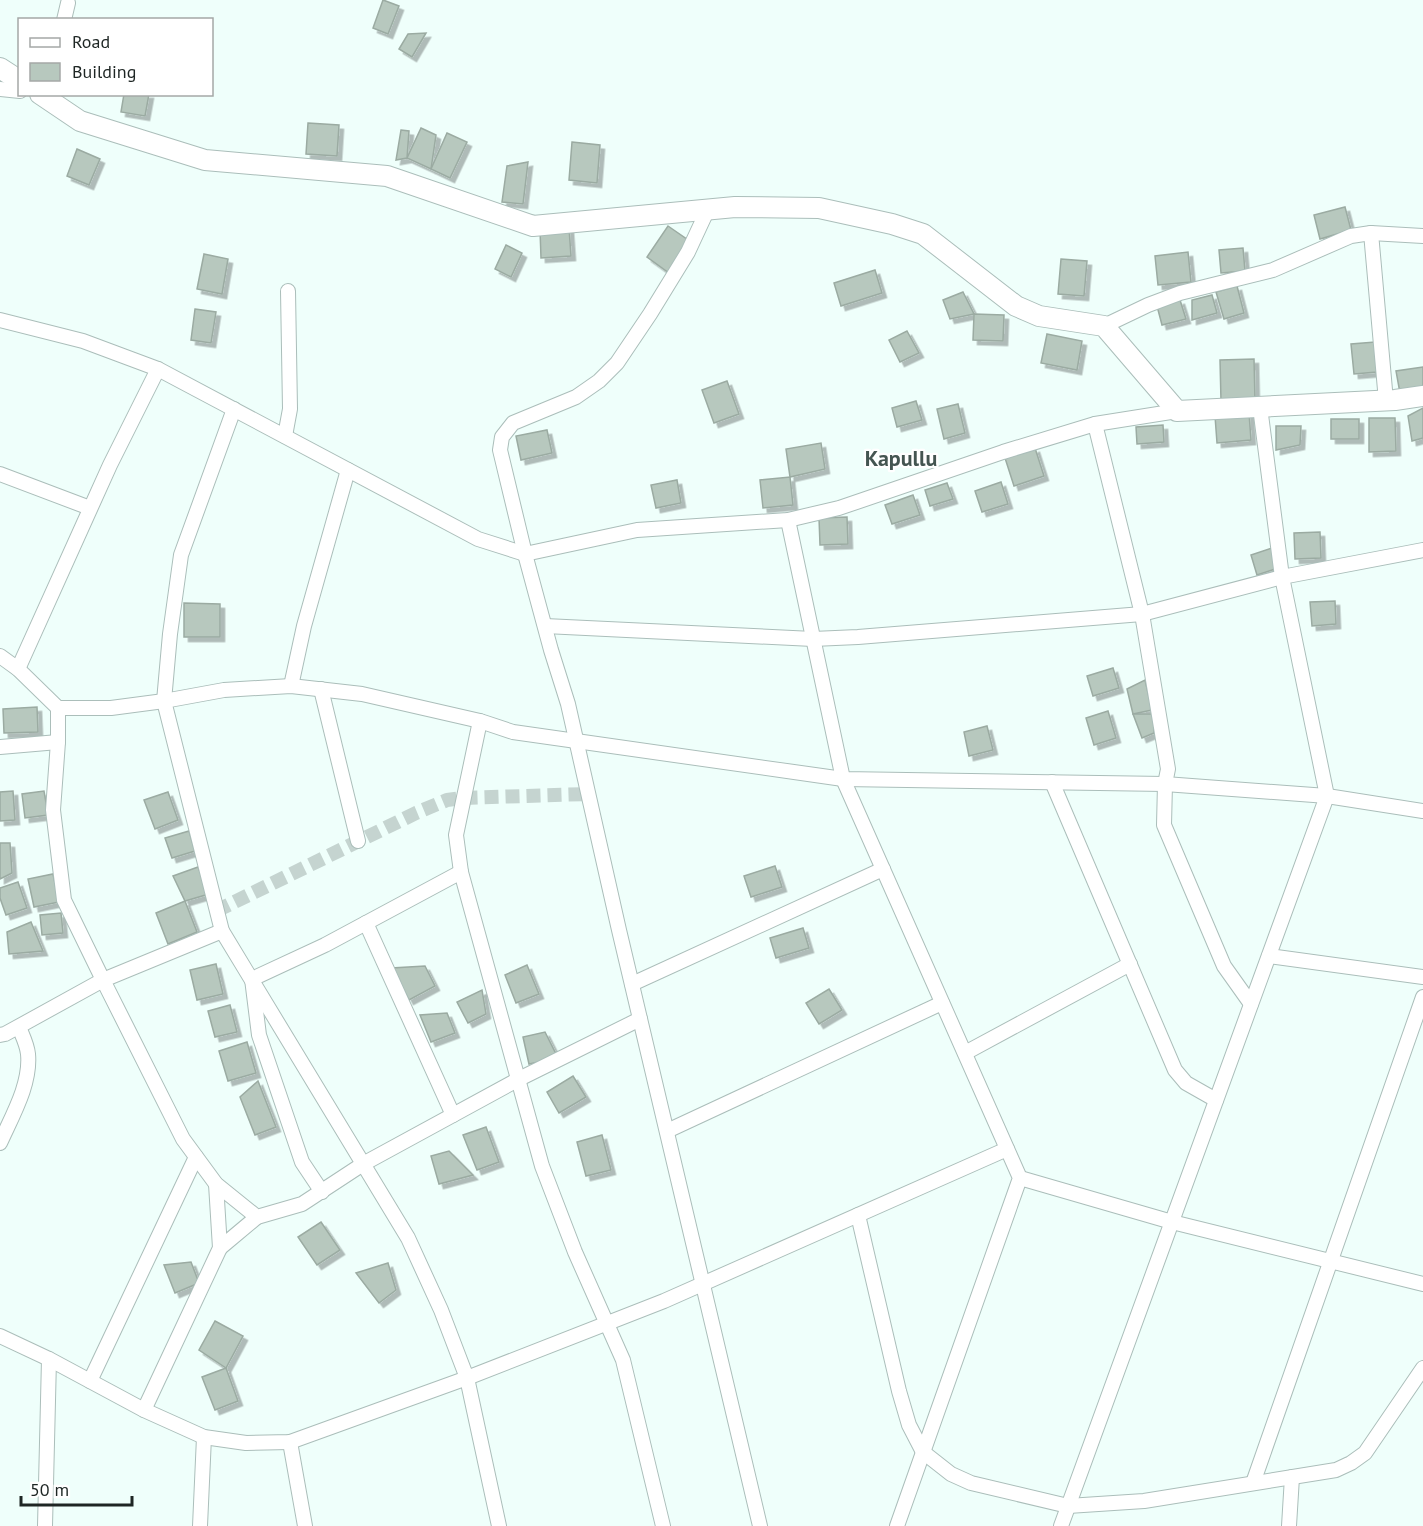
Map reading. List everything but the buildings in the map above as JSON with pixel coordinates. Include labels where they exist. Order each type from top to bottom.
[{"type":"street","points":[[64,18],[68,3]]},
{"type":"street","points":[[0,68],[18,80]]},
{"type":"street","points":[[0,89],[18,91]]},
{"type":"street","points":[[43,96],[80,121],[205,160],[387,176],[533,226],[735,207],[819,208],[892,224],[923,234],[1016,306],[1039,316],[1104,326],[1148,304],[1180,293],[1274,270],[1341,239],[1371,233],[1423,236]]},
{"type":"street","points":[[708,210],[688,252],[656,305],[608,372],[576,397],[519,420],[505,431],[500,450],[525,554],[577,741],[759,1526]]},
{"type":"street","points":[[1371,233],[1386,401]]},
{"type":"street","points":[[285,436],[290,409],[288,291]]},
{"type":"street","points":[[0,320],[83,341],[158,369],[477,538],[525,554],[637,530],[788,520],[839,508],[1003,452],[1095,424],[1177,411],[1386,401],[1423,396]]},
{"type":"street","points":[[1104,326],[1177,411]]},
{"type":"street","points":[[18,669],[110,465],[158,369]]},
{"type":"street","points":[[1061,1526],[1327,796],[1282,577],[1260,407]]},
{"type":"street","points":[[234,409],[181,555],[164,701],[222,931],[408,1238],[441,1310],[467,1378],[499,1526]]},
{"type":"street","points":[[1095,424],[1142,614],[1168,769],[1165,784],[1164,825],[1224,966],[1251,1004]]},
{"type":"street","points":[[291,686],[304,626],[348,470]]},
{"type":"street","points":[[0,474],[90,508]]},
{"type":"street","points":[[788,520],[843,779],[1020,1178],[897,1526]]},
{"type":"street","points":[[545,626],[813,639],[1142,614],[1282,577],[1423,550]]},
{"type":"street","points":[[0,656],[18,669],[58,708],[111,708],[224,690],[291,686],[362,694],[480,721],[513,732],[843,779],[1165,784],[1327,796],[1423,811]]},
{"type":"street","points":[[321,689],[358,841]]},
{"type":"street","points":[[58,708],[53,810],[64,900],[183,1139],[216,1184],[257,1217]]},
{"type":"street","points":[[480,721],[456,835],[461,872],[542,1166],[575,1252],[623,1360],[663,1526]]},
{"type":"street","points":[[0,747],[58,742]]},
{"type":"street","points":[[1052,782],[1175,1070],[1186,1083],[1216,1100]]},
{"type":"street","points":[[632,984],[883,869]]},
{"type":"street","points":[[252,979],[325,945],[461,872]]},
{"type":"street","points":[[366,923],[453,1115]]},
{"type":"street","points":[[0,1035],[19,1027],[103,980],[222,931]]},
{"type":"street","points":[[1269,956],[1423,977]]},
{"type":"street","points":[[964,1053],[1130,964]]},
{"type":"street","points":[[252,979],[259,1035],[302,1162],[322,1192]]},
{"type":"street","points":[[1254,1483],[1423,996]]},
{"type":"street","points":[[667,1131],[942,1003]]},
{"type":"street","points":[[144,1410],[220,1248],[257,1217],[302,1204],[363,1164],[519,1079],[640,1019]]},
{"type":"street","points":[[0,1143],[22,1093],[27,1071],[27,1050],[19,1027]]},
{"type":"street","points":[[0,1336],[49,1359],[144,1410],[204,1437],[246,1443],[290,1442],[467,1378],[703,1284],[1007,1149]]},
{"type":"street","points":[[90,1381],[196,1157]]},
{"type":"street","points":[[1020,1178],[1172,1222],[1423,1284]]},
{"type":"street","points":[[216,1184],[220,1248]]},
{"type":"street","points":[[858,1215],[909,1425],[923,1452],[942,1468],[971,1483],[1068,1506],[1144,1501],[1336,1470],[1358,1458],[1370,1446],[1423,1368]]},
{"type":"street","points":[[45,1526],[49,1359]]},
{"type":"street","points":[[200,1526],[204,1437]]},
{"type":"street","points":[[290,1442],[305,1526]]},
{"type":"street","points":[[1289,1526],[1292,1477]]},
{"type":"tunnel","points":[[216,911],[447,800],[588,794]]},
{"type":"district","name":"Kapullu","points":[[901,458]]}]
